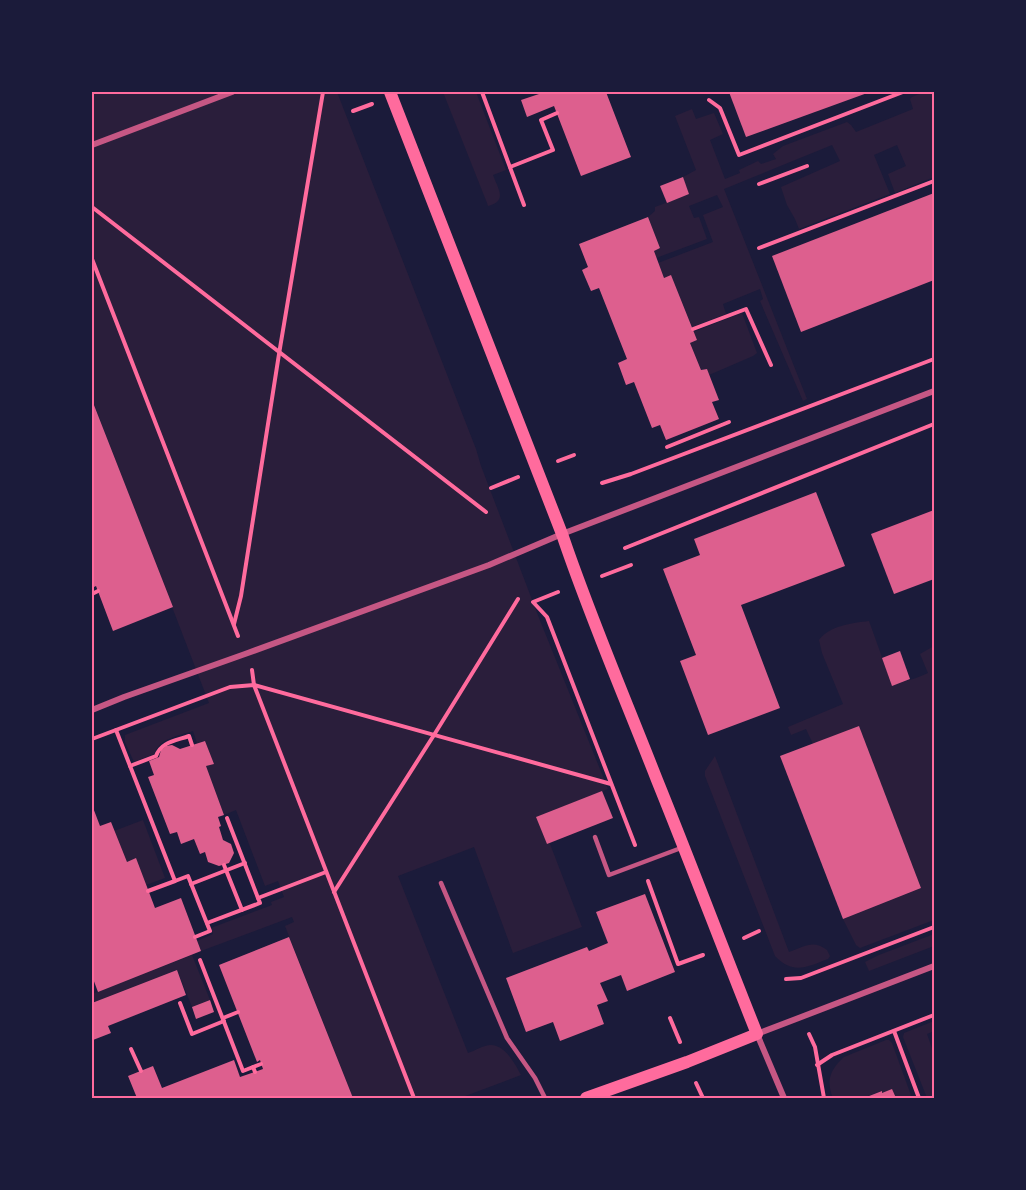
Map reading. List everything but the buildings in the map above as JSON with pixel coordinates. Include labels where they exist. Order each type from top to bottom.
[{"type":"main road","points":[[390,92],[562,534],[579,585],[757,1034],[586,1098]]},
{"type":"street","points":[[92,146],[232,92]]},
{"type":"street","points":[[92,710],[489,565],[562,534],[934,391]]},
{"type":"street","points":[[784,1098],[757,1034],[934,966]]},
{"type":"lane","points":[[595,837],[609,875],[684,847]]},
{"type":"lane","points":[[441,883],[507,1038],[535,1078],[545,1098]]},
{"type":"path","points":[[234,625],[242,596],[279,354],[323,92]]},
{"type":"path","points":[[482,92],[524,205]]},
{"type":"path","points":[[709,100],[720,108],[739,155],[903,92]]},
{"type":"path","points":[[510,167],[553,150],[541,120],[557,113]]},
{"type":"path","points":[[759,184],[807,166]]},
{"type":"path","points":[[759,248],[934,181]]},
{"type":"path","points":[[92,207],[486,512]]},
{"type":"path","points":[[92,259],[414,1098]]},
{"type":"path","points":[[693,329],[746,309],[771,365]]},
{"type":"path","points":[[602,483],[934,359]]},
{"type":"path","points":[[667,447],[729,422]]},
{"type":"path","points":[[625,548],[934,424]]},
{"type":"path","points":[[92,594],[98,591]]},
{"type":"path","points":[[334,892],[518,599]]},
{"type":"path","points":[[533,602],[547,616],[678,964]]},
{"type":"path","points":[[92,739],[230,687],[254,685],[612,784]]},
{"type":"path","points":[[116,730],[175,881]]},
{"type":"path","points":[[130,766],[156,756],[165,744],[189,736],[192,745]]},
{"type":"path","points":[[207,923],[260,903],[227,818]]},
{"type":"path","points":[[191,884],[245,863]]},
{"type":"path","points":[[224,865],[242,910]]},
{"type":"path","points":[[258,898],[326,872]]},
{"type":"path","points":[[148,891],[188,876],[210,931],[195,937]]},
{"type":"path","points":[[786,979],[801,978],[934,927]]},
{"type":"path","points":[[200,960],[243,1071],[254,1070],[261,1064]]},
{"type":"path","points":[[180,1004],[192,1034],[238,1012]]},
{"type":"path","points":[[817,1065],[832,1055],[934,1015]]},
{"type":"path","points":[[802,1017],[814,1047],[824,1098]]},
{"type":"path","points":[[894,1031],[919,1098]]},
{"type":"path","points":[[131,1049],[141,1071]]},
{"type":"shaded area","points":[[92,92],[337,92],[539,618],[608,789],[537,817],[547,844],[550,843],[582,927],[513,953],[474,847],[398,876],[468,1053],[491,1045],[501,1048],[521,1075],[460,1098],[353,1098],[285,926],[294,922],[292,917],[201,951],[197,941],[213,934],[211,928],[272,905],[271,902],[284,897],[278,881],[265,886],[236,810],[224,815],[206,766],[213,763],[205,741],[197,743],[193,731],[176,736],[161,744],[154,754],[134,762],[125,742],[125,735],[209,703],[92,399]]},
{"type":"shaded area","points":[[443,92],[476,92],[506,170],[493,175],[500,194],[500,198],[494,204],[488,206]]},
{"type":"shaded area","points":[[924,92],[934,92],[934,177],[895,193],[888,174],[906,166],[897,145],[874,155],[890,194],[799,229],[781,187],[840,161],[832,145],[724,189],[807,399],[803,401],[760,301],[763,299],[760,289],[723,304],[726,314],[692,327],[671,276],[664,278],[658,263],[713,242],[703,215],[723,207],[717,195],[689,206],[694,218],[699,217],[707,239],[656,258],[654,251],[660,248],[648,217],[655,211],[655,207],[689,194],[683,177],[696,170],[675,116],[692,109],[696,119],[714,113],[723,134],[710,140],[725,179],[740,173],[739,170],[758,161],[761,164],[776,159],[773,154],[783,146],[847,122],[856,132],[913,109],[910,99]]},
{"type":"shaded area","points":[[742,313],[757,353],[709,375],[707,369],[701,370],[690,343],[697,340],[693,332]]},
{"type":"shaded area","points":[[869,621],[892,685],[928,673],[920,654],[934,646],[934,920],[860,948],[856,945],[843,919],[921,888],[859,726],[813,744],[806,729],[791,735],[788,727],[843,704],[819,640],[835,628]]},
{"type":"shaded area","points":[[715,756],[789,952],[813,944],[827,950],[830,956],[828,959],[800,968],[788,966],[775,956],[705,776],[705,771]]},
{"type":"shaded area","points":[[143,820],[165,878],[146,885],[127,862],[114,831]]},
{"type":"shaded area","points":[[934,934],[934,946],[869,971],[865,962]]},
{"type":"shaded area","points":[[192,955],[210,1000],[192,1007],[177,970],[92,1003],[92,994]]},
{"type":"shaded area","points":[[934,1021],[934,1031],[927,1034],[934,1054],[934,1098],[927,1098],[903,1037],[904,1033]]},
{"type":"shaded area","points":[[886,1040],[892,1043],[912,1098],[896,1098],[892,1090],[882,1093],[881,1091],[863,1098],[833,1098],[830,1081],[839,1062],[844,1057]]}]
